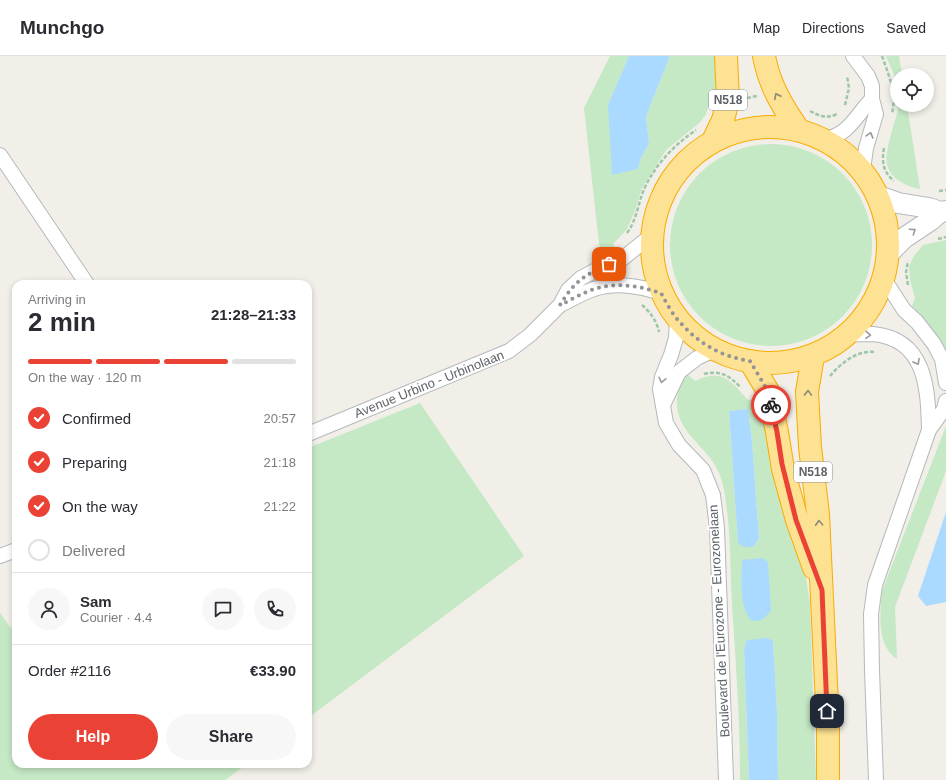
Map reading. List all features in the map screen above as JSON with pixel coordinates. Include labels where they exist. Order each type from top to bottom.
[{"type":"highway","name":"N518","points":[[707,133],[737,132],[761,127],[798,129],[826,140],[846,154],[863,170],[878,196],[887,224],[888,254],[884,279],[870,310],[848,334],[831,347],[813,356],[784,363],[750,361],[733,358],[714,350],[693,336],[677,319],[661,293],[653,264],[652,235],[659,203],[675,174],[698,151],[707,133],[723,120],[728,100],[726,56]]},
{"type":"highway","points":[[764,56],[775,94],[798,129]]},
{"type":"highway","name":"N518","points":[[813,356],[807,392],[810,447],[818,514],[828,726],[828,780]]},
{"type":"highway","name":"N518","points":[[750,361],[769,393],[782,464],[796,520],[822,590]]},
{"type":"main road","points":[[878,196],[898,203],[943,212]]},
{"type":"main road","points":[[888,254],[904,238],[943,212]]},
{"type":"street","points":[[853,56],[868,76],[872,86],[872,99],[876,114],[870,133],[863,170]]},
{"type":"street","points":[[826,140],[845,130],[872,99]]},
{"type":"street","points":[[0,155],[84,280]]},
{"type":"street","name":"Avenue Urbino - Urbinolaan","points":[[312,432],[509,351],[530,335],[560,305],[568,290],[581,278],[622,259],[652,235]]},
{"type":"street","points":[[884,279],[904,310],[917,322],[934,344],[942,359],[946,383]]},
{"type":"street","name":"Avenue Urbino - Urbinolaan","points":[[560,305],[593,290],[611,286],[627,285],[661,293]]},
{"type":"street","name":"Boulevard de l'Eurozone - Eurozonelaan","points":[[677,319],[676,338],[662,376],[660,390],[666,423],[679,445],[703,470],[713,495],[717,528],[726,780]]},
{"type":"street","points":[[848,334],[873,334],[889,338],[908,348],[919,363],[925,382],[929,430]]},
{"type":"street","points":[[663,405],[679,372],[714,350]]},
{"type":"street","points":[[876,780],[871,614],[875,586],[929,430],[944,409],[946,401]]},
{"type":"street","points":[[0,556],[12,552]]},
{"type":"path","points":[[808,110],[821,116],[832,117],[841,112],[848,97],[849,88],[847,71]]},
{"type":"path","points":[[728,100],[775,94]]},
{"type":"path","points":[[622,259],[616,245],[630,229],[645,187],[668,152],[684,138],[707,133]]},
{"type":"path","points":[[870,133],[885,144],[882,160],[884,169],[890,178],[910,191],[911,205]]},
{"type":"path","points":[[904,310],[912,296],[908,286],[906,272],[911,256]]},
{"type":"path","points":[[627,285],[628,300],[641,304],[650,312],[658,325],[660,336],[658,346],[671,355]]},
{"type":"path","points":[[807,392],[827,390],[830,376],[840,366],[853,356],[862,353],[880,353],[889,338]]},
{"type":"path","points":[[685,367],[698,376],[706,373],[720,373],[730,376],[748,396],[769,393]]},
{"type":"green space","points":[[610,56],[629,56],[608,105],[640,160],[649,143],[646,116],[670,56],[719,56],[723,97],[712,97],[705,116],[698,124],[666,150],[642,188],[627,229],[613,244],[617,254],[604,259],[599,244],[584,108]]},
{"type":"green space","points":[[886,56],[899,56],[901,68],[891,68]]},
{"type":"green space","points":[[897,112],[908,112],[920,189],[904,184],[891,174],[886,159],[890,137]]},
{"type":"green space","points":[[761,144],[781,144],[810,151],[843,173],[865,206],[872,235],[872,255],[865,284],[843,317],[810,339],[781,346],[761,346],[732,339],[699,317],[677,284],[670,255],[670,235],[677,206],[699,173],[732,151]]},
{"type":"green space","points":[[946,240],[946,353],[940,339],[912,306],[915,298],[910,280],[909,266],[914,256],[923,245]]},
{"type":"green space","points":[[687,374],[695,381],[704,377],[712,376],[725,378],[731,382],[748,400],[758,398],[765,414],[805,571],[810,604],[816,780],[778,780],[777,711],[773,641],[768,638],[744,649],[749,780],[740,780],[738,692],[726,504],[721,479],[714,463],[686,430],[677,411],[679,389]],"holes":[[[748,410],[752,441],[759,539],[753,547],[738,543],[729,411]]]},
{"type":"green space","points":[[420,403],[524,556],[312,715],[312,446]]},
{"type":"green space","points":[[946,426],[946,471],[895,607],[897,659],[890,653],[882,637],[880,618],[882,591]]},
{"type":"green space","points":[[0,613],[12,630],[12,768],[242,768],[225,780],[0,780]]},
{"type":"water","points":[[629,56],[670,56],[646,116],[649,143],[640,160],[638,169],[612,175],[608,105]]},
{"type":"water","points":[[748,409],[752,441],[759,539],[753,547],[744,547],[738,543],[729,411]]},
{"type":"water","points":[[946,512],[946,602],[926,606],[918,596]]},
{"type":"water","points":[[762,558],[768,562],[771,611],[762,620],[752,621],[745,608],[743,600],[741,584],[742,560]]},
{"type":"water","points":[[768,638],[773,641],[777,711],[778,780],[749,780],[744,649],[747,640]]},
{"type":"way so far","points":[[609,264],[581,278],[568,290],[560,305],[593,290],[611,286],[627,285],[661,293],[677,319],[693,336],[714,350],[733,358],[750,361],[769,393],[771,405]]},
{"type":"route","points":[[771,405],[782,464],[796,520],[822,590],[827,711]]}]
